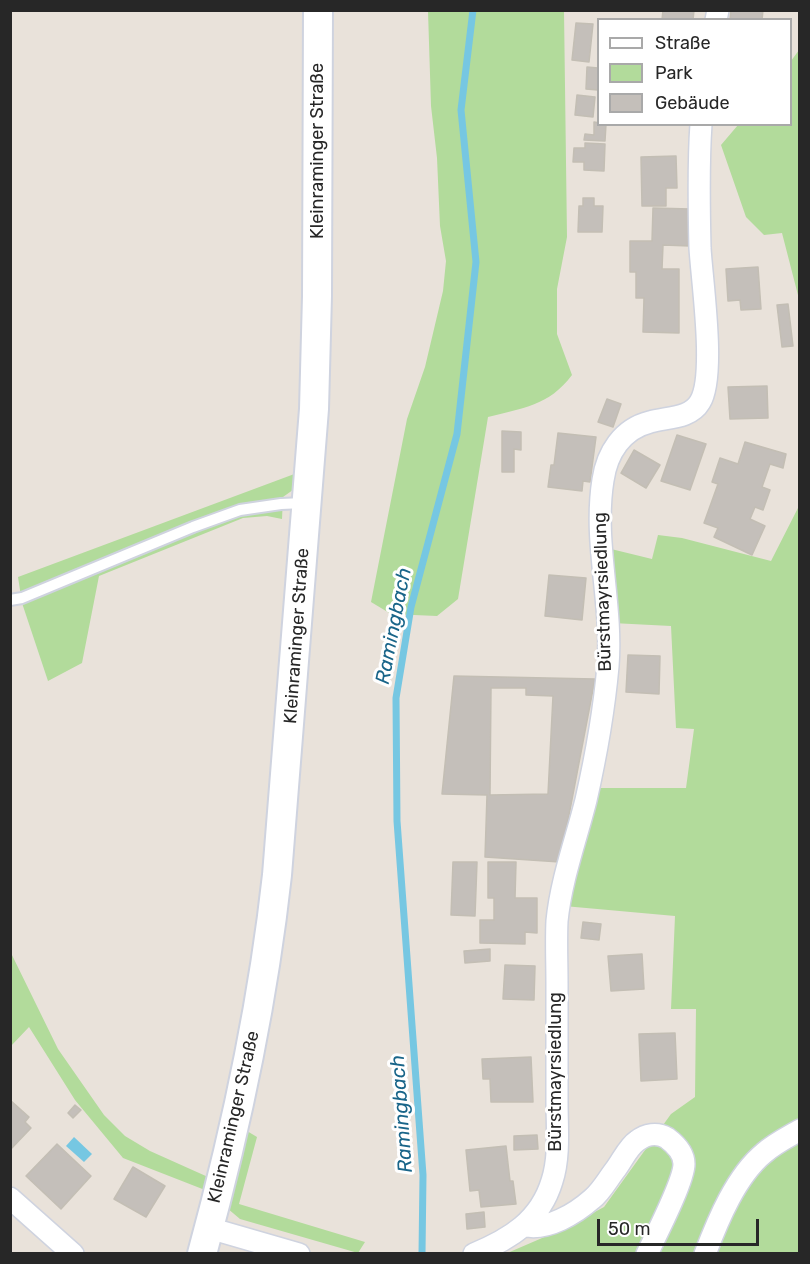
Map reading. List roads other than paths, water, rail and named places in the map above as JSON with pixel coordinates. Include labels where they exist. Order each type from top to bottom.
[{"type":"main road","name":"Kleinraminger Straße","points":[[206,1241],[256,1023],[269,947],[287,759],[314,409],[317,296],[318,10]]},
{"type":"street","name":"Bürstmayrsiedlung","points":[[474,1254],[501,1242],[525,1226],[544,1203],[553,1180],[556,1158],[557,920],[595,757],[608,663],[608,626],[600,531],[601,493],[606,463],[617,442],[632,429],[648,422],[692,411],[701,402],[706,383],[708,352],[700,250],[701,126]]},
{"type":"street","points":[[705,1254],[718,1221],[745,1173],[764,1152],[800,1130]]},
{"type":"street","points":[[525,1226],[548,1225],[593,1199],[635,1142],[649,1135],[661,1134],[680,1150],[684,1163],[681,1178],[647,1254]]},
{"type":"street","points":[[10,1198],[73,1254]]},
{"type":"street","points":[[206,1241],[299,1254]]},
{"type":"lane","points":[[10,600],[22,598],[182,531],[240,510],[308,503]]},
{"type":"water","points":[[74,1137],[92,1154],[84,1162],[66,1146]]},
{"type":"waterway","name":"Ramingbach","points":[[422,1254],[423,1175],[397,821],[396,698],[411,607],[457,434],[476,262],[461,110],[473,10]]}]
